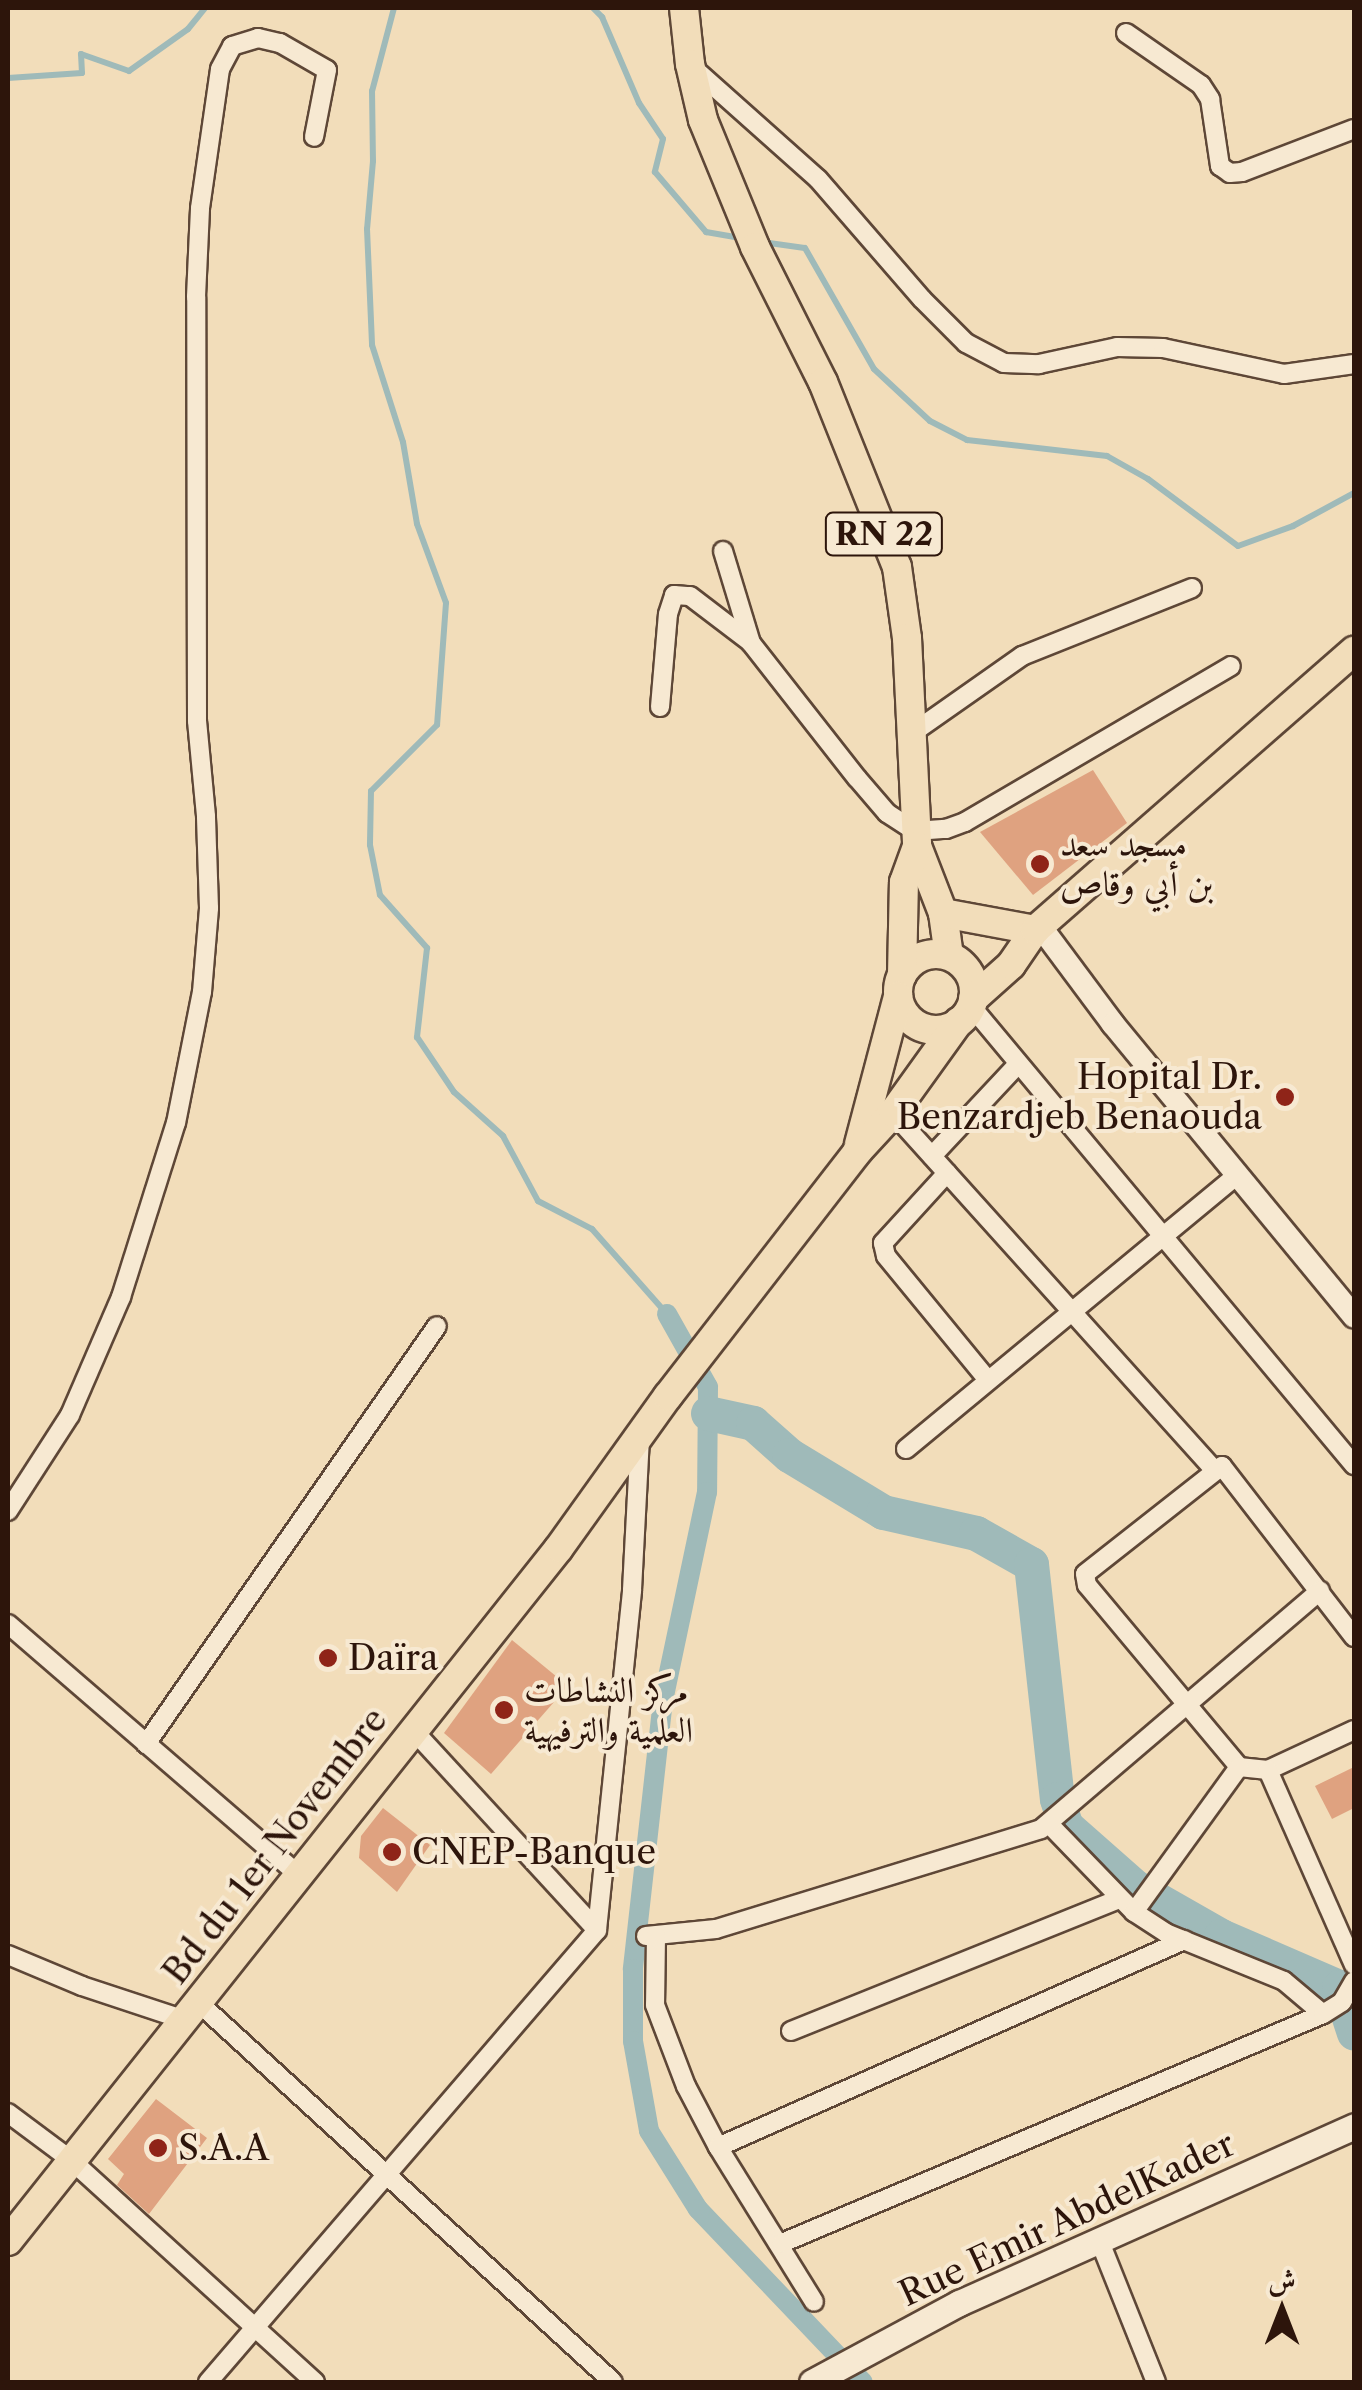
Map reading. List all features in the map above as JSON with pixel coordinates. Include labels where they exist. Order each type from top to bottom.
[{"type":"main road","name":"RN 22","points":[[684,8],[702,120],[755,248],[823,382],[897,568],[908,638],[916,839],[943,914],[950,956]]},
{"type":"main road","points":[[1038,928],[996,933],[950,956],[927,955],[900,985],[916,1024],[938,1029],[968,1009],[1012,965],[1038,928],[1354,651]]},
{"type":"main road","name":"RN 22","points":[[857,1152],[900,985],[904,882],[916,839]]},
{"type":"main road","points":[[943,914],[1038,928]]},
{"type":"main road","points":[[950,956],[970,974],[968,1009]]},
{"type":"main road","name":"RN 22","points":[[857,1152],[893,1113],[968,1009]]},
{"type":"main road","name":"Bd du 1er Novembre","points":[[8,2242],[559,1548],[668,1396],[857,1152]]},
{"type":"main road","name":"Rue Emir AbdelKader","points":[[822,2376],[959,2303],[1354,2126]]},
{"type":"street","points":[[1126,32],[1201,85],[1210,99],[1220,166],[1230,173],[1242,172],[1354,128]]},
{"type":"street","points":[[8,1511],[70,1415],[121,1297],[176,1124],[202,992],[209,908],[196,721],[196,297],[200,208],[220,68],[232,46],[258,38],[280,43],[327,70],[314,137]]},
{"type":"street","points":[[690,64],[818,179],[922,299],[966,343],[1004,363],[1038,364],[1117,347],[1163,348],[1284,374],[1354,364]]},
{"type":"street","points":[[723,551],[751,643]]},
{"type":"street","points":[[911,734],[1022,656],[1192,588]]},
{"type":"street","points":[[660,707],[668,614],[674,595],[690,596],[751,643],[886,812],[916,839],[964,822],[1231,666]]},
{"type":"street","points":[[1038,928],[1354,1316]]},
{"type":"street","points":[[968,1009],[1354,1464]]},
{"type":"street","points":[[932,1156],[1018,1064]]},
{"type":"street","points":[[893,1113],[1214,1470]]},
{"type":"street","points":[[947,1173],[883,1243],[886,1256],[988,1380]]},
{"type":"street","points":[[906,1449],[1238,1174]]},
{"type":"street","points":[[146,1744],[438,1326]]},
{"type":"street","points":[[208,2382],[390,2176],[597,1930],[632,1590],[640,1436]]},
{"type":"street","points":[[1354,1638],[1225,1468],[1214,1470],[1084,1574],[1087,1584],[1239,1768],[1268,1770],[1354,1730]]},
{"type":"street","points":[[814,2302],[782,2244],[718,2147],[686,2086],[655,2004],[651,1936],[716,1929],[1057,1817],[1320,1591]]},
{"type":"street","points":[[8,1624],[298,1874]]},
{"type":"street","points":[[413,1730],[597,1930]]},
{"type":"street","points":[[1143,1900],[1239,1768]]},
{"type":"street","points":[[1268,1770],[1353,1959]]},
{"type":"street","points":[[1057,1817],[1119,1900]]},
{"type":"street","points":[[791,2031],[1119,1900],[1143,1900],[1184,1940],[1284,1981],[1328,2012]]},
{"type":"street","points":[[718,2147],[1184,1940]]},
{"type":"street","points":[[8,1955],[82,1986],[192,2011],[390,2176],[613,2382]]},
{"type":"street","points":[[782,2244],[1328,2012],[1354,1982]]},
{"type":"street","points":[[8,2113],[71,2160],[315,2382]]},
{"type":"street","points":[[1100,2242],[1156,2382]]},
{"type":"building","name":"مسجد سعد بن أبي وقاص","points":[[1093,770],[1127,823],[1033,895],[980,832]]},
{"type":"building","name":"مركز النشاطات العلمية والترفيهية","points":[[512,1640],[568,1686],[491,1774],[444,1733]]},
{"type":"building","points":[[1354,1767],[1354,1808],[1332,1819],[1315,1786]]},
{"type":"building","name":"CNEP-Banque","points":[[383,1808],[430,1845],[397,1892],[359,1858],[361,1836]]},
{"type":"building","name":"S.A.A","points":[[156,2099],[207,2138],[149,2214],[117,2185],[124,2174],[108,2159]]},
{"type":"waterway","points":[[8,78],[82,73],[81,54],[129,71],[188,29],[205,8]]},
{"type":"waterway","points":[[394,8],[372,91],[373,161],[367,229],[372,345],[403,442],[417,524],[446,603],[437,725],[371,791],[370,845],[380,895],[427,948],[417,1037],[454,1092],[503,1136],[538,1201],[592,1229],[667,1314]]},
{"type":"waterway","points":[[593,8],[602,17],[639,103],[663,139],[655,172],[706,232],[740,238]]},
{"type":"waterway","points":[[762,242],[805,248],[874,369],[930,421],[967,440],[1107,456],[1148,479],[1238,546],[1293,526],[1354,493]]},
{"type":"waterway","points":[[667,1314],[708,1387],[707,1492],[663,1700],[633,1969],[633,2041],[649,2131],[698,2209],[863,2382]]},
{"type":"waterway","points":[[708,1413],[753,1423],[789,1455],[883,1512],[976,1533],[1031,1564],[1057,1799],[1066,1826],[1135,1887],[1221,1936],[1339,1987],[1354,2033]]},
{"type":"place","name":"مسجد سعد بن أبي وقاص","points":[[1040,864]]},
{"type":"place","name":"Hopital Dr. Benzardjeb Benaouda","points":[[1285,1097]]},
{"type":"place","name":"Daïra","points":[[328,1658]]},
{"type":"place","name":"مركز النشاطات العلمية والترفيهية","points":[[504,1710]]},
{"type":"place","name":"CNEP-Banque","points":[[392,1852]]},
{"type":"place","name":"S.A.A","points":[[158,2148]]}]
